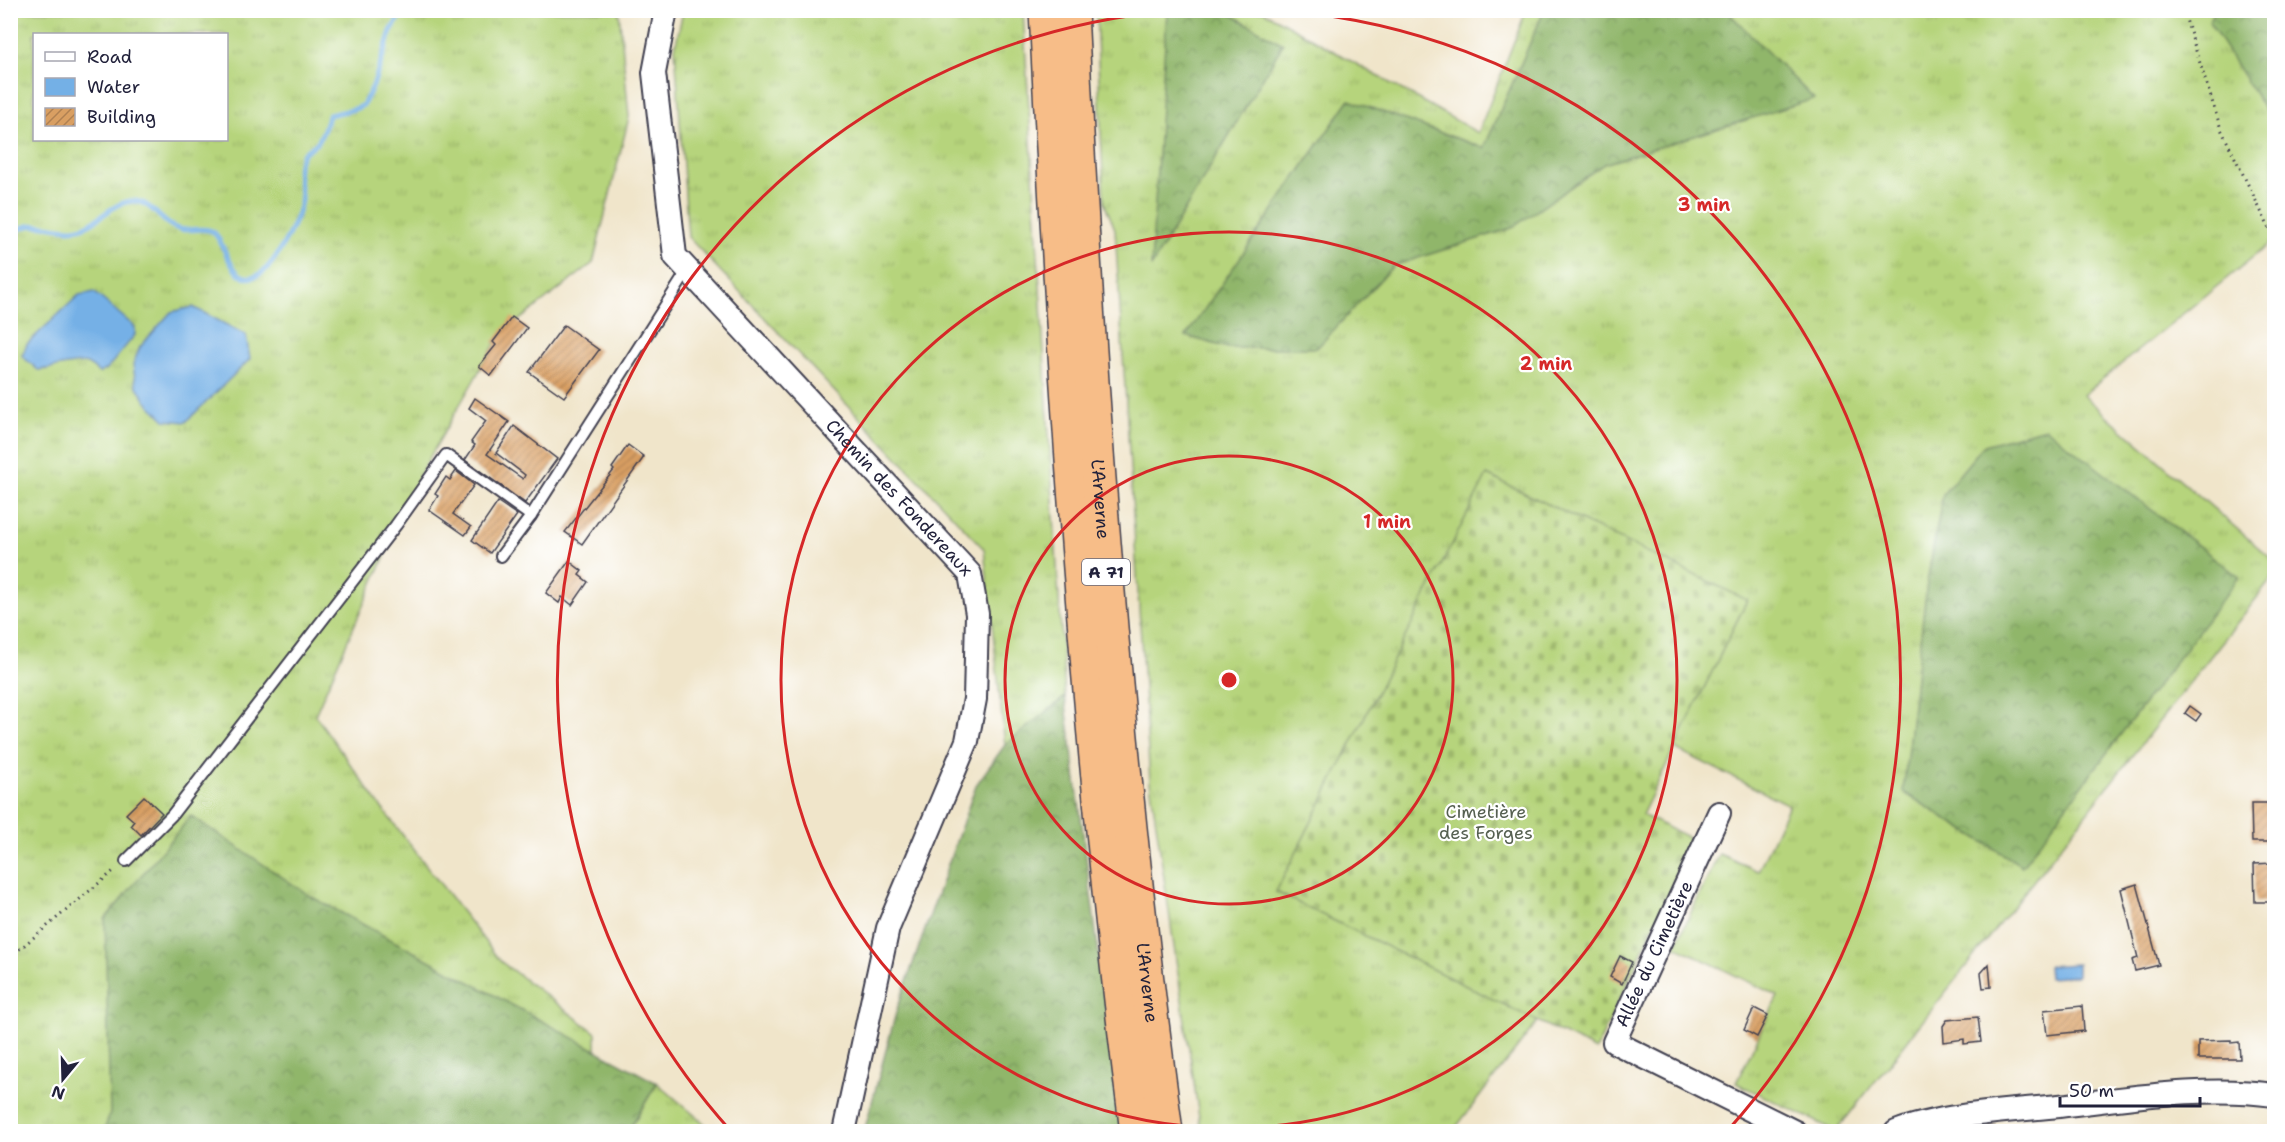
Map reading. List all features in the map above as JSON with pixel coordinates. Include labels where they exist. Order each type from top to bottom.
[{"type":"highway","name":"L'Arverne","points":[[1046,10],[1060,302],[1088,686],[1137,1131]]},
{"type":"highway","name":"L'Arverne","points":[[1071,10],[1087,311],[1116,688],[1134,877],[1166,1131]]},
{"type":"street","name":"Chemin des Fondereaux","points":[[666,10],[654,73],[675,256],[970,574],[974,594],[977,614],[975,699],[967,741],[888,927],[844,1131]]},
{"type":"street","name":"Allée du Cimetière","points":[[1719,813],[1614,1042],[1796,1131]]},
{"type":"street","points":[[1896,1131],[1929,1123],[1988,1123],[2197,1090],[2274,1095]]},
{"type":"lane","points":[[501,556],[531,516],[688,270]]},
{"type":"lane","points":[[126,861],[172,815],[396,525],[446,455],[531,516]]},
{"type":"path","points":[[2183,10],[2221,129],[2274,238]]},
{"type":"path","points":[[10,957],[126,861]]},
{"type":"green space","points":[[10,11],[619,11],[629,117],[593,263],[500,335],[424,467],[315,715],[381,807],[500,961],[596,1033],[597,1131],[11,1131]]},
{"type":"green space","points":[[683,11],[1023,11],[1065,697],[1005,745],[984,549],[688,237],[675,48]]},
{"type":"green space","points":[[1096,11],[1263,11],[1478,133],[1526,11],[2274,11],[2274,240],[2083,395],[2274,561],[2274,576],[1836,1131],[1736,1083],[1778,996],[1675,946],[1719,854],[1758,871],[1789,805],[1674,748],[1747,600],[1276,892],[1538,1021],[1453,1131],[1201,1131],[1150,782],[1115,229],[1104,202]]},
{"type":"green space","points":[[1167,11],[1225,11],[1283,44],[1151,267]]},
{"type":"green space","points":[[1544,11],[1727,11],[1814,99],[1604,164],[1512,228],[1393,266],[1317,348],[1228,348],[1186,336],[1349,100],[1484,148]]},
{"type":"green space","points":[[2215,11],[2274,11],[2274,104],[2265,110],[2209,22]]},
{"type":"green space","points":[[2045,428],[2239,577],[2022,866],[1903,792],[1927,582],[1943,494],[1984,445]]},
{"type":"green space","name":"Cimetière des Forges","points":[[1487,475],[1747,600],[1642,815],[1694,840],[1596,1050],[1276,892]]},
{"type":"green space","points":[[1065,697],[1122,1131],[864,1132],[897,1009],[976,785],[1005,745]]},
{"type":"green space","points":[[191,816],[312,897],[657,1083],[628,1131],[104,1131],[110,1113],[105,919]]},
{"type":"green space","points":[[657,1083],[713,1131],[628,1132]]},
{"type":"water","points":[[94,292],[135,327],[135,335],[107,369],[99,373],[83,363],[38,370],[22,356],[27,344],[79,295]]},
{"type":"water","points":[[193,307],[246,335],[250,359],[186,422],[165,420],[146,401],[136,385],[133,364],[140,347],[171,312]]},
{"type":"water","points":[[2077,964],[2077,976],[2049,978],[2048,966]]},
{"type":"building","points":[[512,317],[527,328],[491,376],[479,366],[496,345],[493,342]]},
{"type":"building","points":[[564,325],[599,350],[564,397],[529,372]]},
{"type":"building","points":[[475,398],[509,422],[487,454],[523,479],[525,475],[496,453],[514,426],[557,459],[525,503],[465,460],[475,445],[471,442],[486,421],[469,408]]},
{"type":"building","points":[[628,445],[644,457],[582,544],[565,532],[614,470],[612,468]]},
{"type":"building","points":[[456,471],[474,485],[453,514],[471,527],[465,535],[429,510],[438,496],[435,494],[446,477],[450,480]]},
{"type":"building","points":[[498,502],[517,515],[490,553],[472,540]]},
{"type":"building","points":[[569,561],[582,571],[579,575],[588,582],[572,605],[562,597],[559,603],[546,593]]},
{"type":"building","points":[[2190,706],[2201,714],[2196,721],[2185,713]]},
{"type":"building","points":[[144,796],[162,813],[141,835],[131,825],[134,821],[126,814]]},
{"type":"building","points":[[2251,803],[2274,803],[2274,842],[2252,842]]},
{"type":"building","points":[[2274,863],[2274,902],[2255,902],[2254,864]]},
{"type":"building","points":[[2137,884],[2159,965],[2135,971],[2132,960],[2138,958],[2121,889]]},
{"type":"building","points":[[1620,956],[1632,962],[1622,984],[1610,977]]},
{"type":"building","points":[[1989,964],[1991,987],[1983,988],[1981,973]]},
{"type":"building","points":[[2082,1006],[2084,1031],[2047,1035],[2044,1010]]},
{"type":"building","points":[[1754,1008],[1768,1015],[1757,1037],[1744,1030]]},
{"type":"building","points":[[1978,1017],[1981,1042],[1964,1044],[1964,1039],[1944,1042],[1943,1026],[1947,1020]]},
{"type":"building","points":[[2231,1040],[2231,1043],[2239,1042],[2240,1059],[2198,1059],[2198,1041]]},
{"type":"waterway","points":[[10,239],[22,227],[39,225],[65,229],[81,227],[119,205],[135,201],[147,205],[176,228],[212,231],[235,270],[242,276],[250,278],[260,274],[273,261],[296,218],[301,200],[298,172],[302,156],[318,141],[329,115],[363,105],[373,86],[391,31],[404,10]]}]
